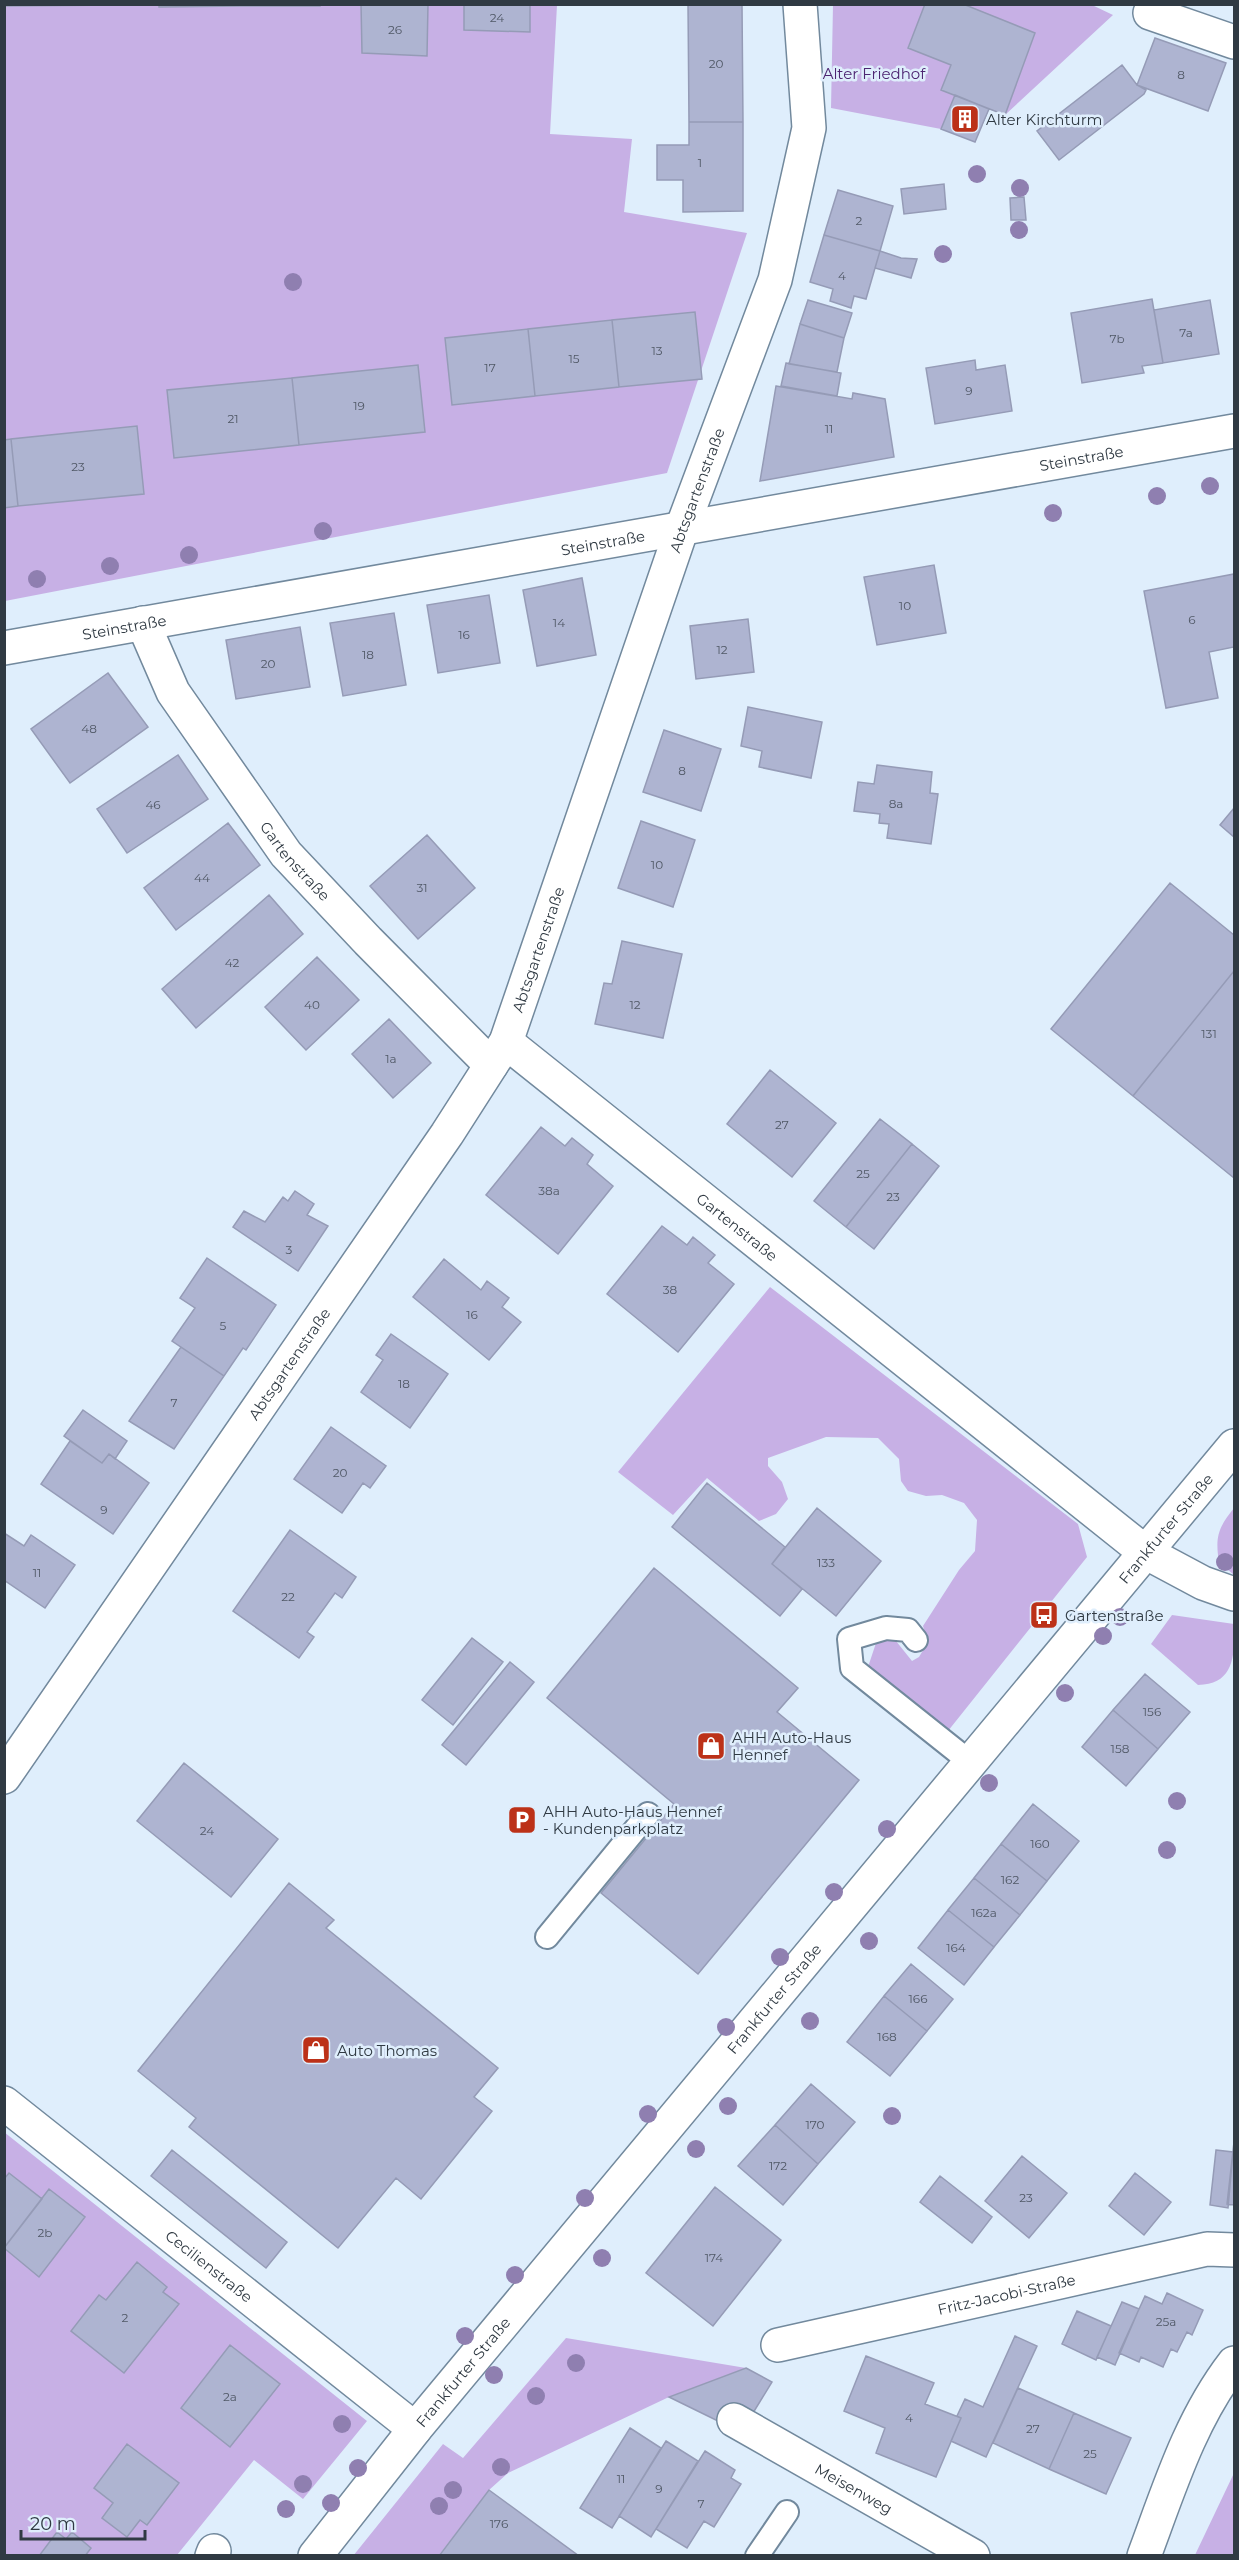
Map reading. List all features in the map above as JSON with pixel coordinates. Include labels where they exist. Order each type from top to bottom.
[{"type":"street","name":"Abtsgartenstraße","points":[[4,1777],[447,1134],[498,1054],[682,528],[778,269],[809,128],[801,4]]},
{"type":"street","points":[[1150,13],[1234,42]]},
{"type":"street","name":"Steinstraße","points":[[4,648],[1234,431]]},
{"type":"street","name":"Gartenstraße","points":[[143,623],[173,692],[286,854],[368,941],[498,1054],[1145,1551],[1203,1583],[1234,1594]]},
{"type":"street","name":"Frankfurter Straße","points":[[315,2556],[415,2429],[1234,1446]]},
{"type":"street","name":"Cecilienstraße","points":[[4,2103],[415,2429]]},
{"type":"street","name":"Fritz-Jacobi-Straße","points":[[778,2345],[1207,2249],[1234,2250]]},
{"type":"street","points":[[1144,2556],[1188,2437],[1234,2363]]},
{"type":"street","name":"Meisenweg","points":[[734,2420],[973,2556]]},
{"type":"lane","points":[[916,1640],[908,1630],[886,1628],[849,1639],[852,1668],[970,1762]]},
{"type":"lane","points":[[547,1937],[648,1814]]},
{"type":"lane","points":[[757,2556],[787,2512]]},
{"type":"green space","points":[[5,5],[557,5],[550,134],[632,139],[624,212],[747,233],[667,473],[5,601]]},
{"type":"green space","name":"Alter Friedhof","points":[[833,5],[925,5],[908,47],[951,65],[941,90],[955,95],[941,129],[831,108]]},
{"type":"green space","points":[[963,5],[1092,5],[1113,15],[1005,115],[1035,33]]},
{"type":"green space","points":[[770,1287],[1078,1524],[1087,1557],[944,1736],[866,1673],[878,1637],[892,1636],[912,1661],[919,1657],[928,1642],[923,1626],[959,1570],[975,1551],[977,1520],[964,1503],[942,1495],[926,1496],[908,1491],[901,1481],[899,1459],[878,1438],[826,1437],[768,1458],[768,1466],[782,1482],[788,1499],[776,1514],[759,1521],[707,1478],[673,1515],[618,1472]]},
{"type":"green space","points":[[1234,1508],[1234,1575],[1219,1562],[1217,1546],[1221,1527]]},
{"type":"green space","points":[[1172,1615],[1234,1624],[1233,1656],[1226,1673],[1219,1680],[1210,1684],[1198,1685],[1151,1644]]},
{"type":"green space","points":[[4,2132],[367,2421],[303,2499],[254,2460],[177,2555],[5,2555]]},
{"type":"green space","points":[[566,2338],[746,2368],[669,2397],[508,2473],[489,2490],[439,2555],[353,2556],[443,2444],[463,2458]]},
{"type":"green space","points":[[1234,2473],[1234,2555],[1195,2555]]},
{"type":"building","points":[[4,4],[122,4],[122,5],[4,6]]},
{"type":"building","points":[[159,4],[240,4],[240,6],[159,7]]},
{"type":"building","points":[[240,4],[320,4],[320,6],[240,6]]},
{"type":"building","points":[[361,4],[428,4],[427,56],[362,53]]},
{"type":"building","points":[[464,4],[530,4],[530,32],[464,30]]},
{"type":"building","points":[[688,4],[742,4],[743,122],[689,122]]},
{"type":"building","points":[[925,4],[963,4],[1035,33],[1005,115],[941,90],[951,65],[908,48]]},
{"type":"building","points":[[1155,38],[1226,63],[1208,111],[1137,85]]},
{"type":"building","points":[[1122,65],[1137,85],[1146,90],[1144,94],[1059,160],[1037,131]]},
{"type":"building","name":"Alter Kirchturm","points":[[955,95],[989,109],[975,142],[941,129]]},
{"type":"building","points":[[689,122],[743,122],[743,211],[683,212],[683,180],[657,180],[657,145],[689,145]]},
{"type":"building","points":[[944,184],[946,209],[904,214],[901,189]]},
{"type":"building","points":[[838,190],[893,206],[880,251],[824,235]]},
{"type":"building","points":[[1024,197],[1026,220],[1011,220],[1010,198]]},
{"type":"building","points":[[824,235],[880,251],[866,299],[854,296],[851,308],[830,301],[833,289],[810,282]]},
{"type":"building","points":[[880,251],[901,258],[917,259],[911,278],[875,268]]},
{"type":"building","points":[[1152,299],[1163,363],[1142,366],[1144,373],[1082,383],[1071,313]]},
{"type":"building","points":[[808,300],[852,313],[844,338],[800,324]]},
{"type":"building","points":[[1210,300],[1219,354],[1163,363],[1154,310]]},
{"type":"building","points":[[695,312],[702,379],[619,387],[612,320]]},
{"type":"building","points":[[612,320],[619,387],[535,396],[528,329]]},
{"type":"building","points":[[800,324],[844,338],[837,372],[789,364]]},
{"type":"building","points":[[528,329],[535,396],[452,405],[445,338]]},
{"type":"building","points":[[975,360],[976,370],[1005,365],[1012,411],[935,424],[926,368]]},
{"type":"building","points":[[786,363],[841,373],[837,396],[781,386]]},
{"type":"building","points":[[418,365],[425,432],[299,445],[292,378]]},
{"type":"building","points":[[292,378],[299,445],[174,458],[167,390]]},
{"type":"building","points":[[776,386],[852,399],[853,393],[885,399],[894,457],[760,481]]},
{"type":"building","points":[[137,426],[144,494],[18,506],[11,439]]},
{"type":"building","points":[[11,439],[18,506],[4,508],[4,440]]},
{"type":"building","points":[[934,565],[946,633],[877,645],[864,577]]},
{"type":"building","points":[[1234,574],[1234,647],[1209,652],[1218,698],[1166,708],[1144,591]]},
{"type":"building","points":[[582,578],[596,655],[537,666],[523,590]]},
{"type":"building","points":[[489,595],[500,663],[438,673],[427,605]]},
{"type":"building","points":[[394,613],[406,685],[343,696],[330,623]]},
{"type":"building","points":[[748,619],[754,672],[696,679],[690,626]]},
{"type":"building","points":[[300,627],[310,687],[236,699],[226,640]]},
{"type":"building","points":[[108,673],[148,727],[70,783],[31,729]]},
{"type":"building","points":[[748,707],[822,722],[811,778],[759,767],[762,751],[741,746]]},
{"type":"building","points":[[664,730],[721,749],[701,811],[643,792]]},
{"type":"building","points":[[178,755],[208,799],[127,853],[97,809]]},
{"type":"building","points":[[877,765],[932,772],[930,793],[938,794],[931,844],[887,838],[889,824],[879,823],[880,814],[854,811],[858,782],[874,784]]},
{"type":"building","points":[[1234,808],[1234,837],[1220,825]]},
{"type":"building","points":[[641,821],[695,840],[673,907],[618,888]]},
{"type":"building","points":[[228,823],[260,865],[176,930],[144,888]]},
{"type":"building","points":[[427,835],[475,888],[418,939],[370,886]]},
{"type":"building","points":[[1170,883],[1234,935],[1234,971],[1133,1096],[1051,1029]]},
{"type":"building","points":[[269,895],[303,934],[196,1028],[162,989]]},
{"type":"building","points":[[622,941],[682,954],[663,1038],[595,1024],[604,983],[612,984]]},
{"type":"building","points":[[317,957],[359,1000],[306,1050],[265,1007]]},
{"type":"building","points":[[1234,971],[1234,1178],[1133,1096]]},
{"type":"building","points":[[389,1019],[431,1063],[393,1098],[352,1054]]},
{"type":"building","points":[[770,1070],[836,1123],[792,1177],[727,1124]]},
{"type":"building","points":[[880,1119],[912,1144],[846,1227],[814,1201]]},
{"type":"building","points":[[541,1127],[565,1146],[572,1138],[593,1155],[587,1164],[613,1186],[558,1254],[486,1195]]},
{"type":"building","points":[[912,1144],[939,1166],[874,1249],[846,1227]]},
{"type":"building","points":[[295,1191],[314,1204],[307,1215],[328,1226],[298,1271],[233,1227],[244,1211],[265,1222],[283,1197],[288,1201]]},
{"type":"building","points":[[662,1226],[687,1245],[693,1237],[715,1255],[708,1263],[734,1284],[678,1352],[607,1294]]},
{"type":"building","points":[[207,1258],[276,1305],[246,1350],[243,1348],[224,1376],[172,1341],[195,1308],[180,1298]]},
{"type":"building","points":[[444,1259],[481,1290],[487,1281],[509,1298],[502,1307],[521,1322],[489,1360],[413,1297]]},
{"type":"building","points":[[391,1334],[448,1374],[410,1428],[361,1392],[383,1360],[376,1355]]},
{"type":"building","points":[[181,1347],[224,1376],[174,1449],[129,1421]]},
{"type":"building","points":[[83,1410],[127,1441],[115,1459],[109,1454],[102,1463],[64,1436]]},
{"type":"building","points":[[331,1427],[386,1466],[370,1488],[363,1483],[342,1513],[294,1479]]},
{"type":"building","points":[[70,1441],[102,1463],[109,1454],[149,1483],[113,1534],[41,1484]]},
{"type":"building","points":[[707,1483],[785,1547],[772,1564],[802,1589],[780,1616],[672,1527]]},
{"type":"building","points":[[817,1508],[881,1561],[836,1616],[772,1564]]},
{"type":"building","points":[[290,1530],[356,1577],[342,1598],[335,1593],[307,1632],[314,1637],[299,1658],[233,1611]]},
{"type":"building","points":[[4,1533],[24,1546],[31,1535],[75,1565],[45,1608],[4,1580]]},
{"type":"building","name":"AHH Auto-Haus Hennef","points":[[654,1568],[798,1688],[777,1712],[859,1780],[698,1974],[601,1893],[674,1804],[547,1698]]},
{"type":"building","points":[[472,1638],[503,1662],[453,1725],[422,1700]]},
{"type":"building","points":[[510,1662],[534,1682],[466,1765],[442,1745]]},
{"type":"building","points":[[1145,1674],[1190,1712],[1158,1749],[1113,1710]]},
{"type":"building","points":[[1113,1710],[1158,1749],[1126,1786],[1082,1747]]},
{"type":"building","points":[[184,1763],[278,1839],[231,1897],[137,1821]]},
{"type":"building","points":[[1033,1804],[1079,1841],[1047,1881],[1001,1844]]},
{"type":"building","points":[[1001,1844],[1047,1881],[1020,1915],[974,1878]]},
{"type":"building","points":[[974,1878],[1020,1915],[994,1947],[948,1910]]},
{"type":"building","name":"Auto Thomas","points":[[289,1883],[334,1920],[326,1928],[498,2068],[474,2097],[492,2111],[421,2199],[396,2178],[338,2248],[189,2127],[196,2118],[138,2071]]},
{"type":"building","points":[[948,1910],[994,1947],[964,1985],[918,1948]]},
{"type":"building","points":[[911,1964],[953,1999],[927,2031],[884,1996]]},
{"type":"building","points":[[884,1996],[927,2031],[890,2076],[847,2042]]},
{"type":"building","points":[[811,2084],[855,2122],[818,2164],[775,2125]]},
{"type":"building","points":[[775,2125],[818,2164],[783,2205],[738,2166]]},
{"type":"building","points":[[1234,2142],[1234,2205],[1227,2204]]},
{"type":"building","points":[[172,2150],[287,2242],[266,2268],[151,2176]]},
{"type":"building","points":[[1216,2150],[1233,2152],[1228,2208],[1210,2205]]},
{"type":"building","points":[[1022,2156],[1067,2193],[1029,2238],[985,2201]]},
{"type":"building","points":[[9,2173],[42,2199],[4,2248],[4,2179]]},
{"type":"building","points":[[1135,2173],[1171,2202],[1144,2235],[1109,2206]]},
{"type":"building","points":[[940,2176],[992,2217],[972,2243],[920,2202]]},
{"type":"building","points":[[715,2187],[781,2240],[713,2326],[646,2273]]},
{"type":"building","points":[[49,2189],[85,2217],[39,2277],[4,2248]]},
{"type":"building","points":[[137,2262],[167,2287],[163,2292],[179,2304],[124,2373],[71,2331],[99,2295],[106,2300]]},
{"type":"building","points":[[1167,2293],[1203,2310],[1192,2335],[1187,2332],[1177,2352],[1171,2349],[1163,2367],[1141,2357],[1139,2362],[1119,2353],[1145,2296],[1162,2304]]},
{"type":"building","points":[[1122,2302],[1139,2309],[1115,2365],[1097,2357]]},
{"type":"building","points":[[1077,2311],[1111,2326],[1096,2360],[1062,2344]]},
{"type":"building","points":[[1015,2336],[1037,2346],[986,2457],[951,2441],[961,2418],[957,2416],[965,2399],[983,2407]]},
{"type":"building","points":[[230,2345],[280,2384],[230,2447],[181,2408]]},
{"type":"building","points":[[866,2356],[934,2383],[925,2404],[961,2418],[936,2477],[876,2453],[885,2428],[844,2411]]},
{"type":"building","points":[[746,2368],[772,2382],[753,2413],[733,2404],[722,2423],[669,2397]]},
{"type":"building","points":[[1018,2388],[1074,2413],[1049,2469],[993,2443]]},
{"type":"building","points":[[1074,2413],[1131,2438],[1106,2494],[1049,2469]]},
{"type":"building","points":[[630,2428],[661,2448],[612,2528],[580,2508]]},
{"type":"building","points":[[666,2441],[698,2461],[651,2537],[619,2516]]},
{"type":"building","points":[[127,2444],[179,2483],[147,2525],[140,2520],[127,2537],[102,2518],[113,2503],[94,2488]]},
{"type":"building","points":[[705,2451],[735,2470],[731,2478],[741,2484],[714,2527],[704,2521],[687,2548],[656,2529]]},
{"type":"building","points":[[489,2490],[579,2556],[439,2556]]},
{"type":"building","points":[[57,2532],[66,2539],[72,2532],[91,2548],[85,2556],[39,2556]]},
{"type":"place","name":"Alter Kirchturm","points":[[965,119]]},
{"type":"place","name":"Gartenstraße","points":[[1044,1615]]},
{"type":"place","name":"AHH Auto-Haus Hennef","points":[[711,1746]]},
{"type":"place","name":"AHH Auto-Haus Hennef - Kundenparkplatz","points":[[522,1820]]},
{"type":"place","name":"Auto Thomas","points":[[316,2050]]}]
